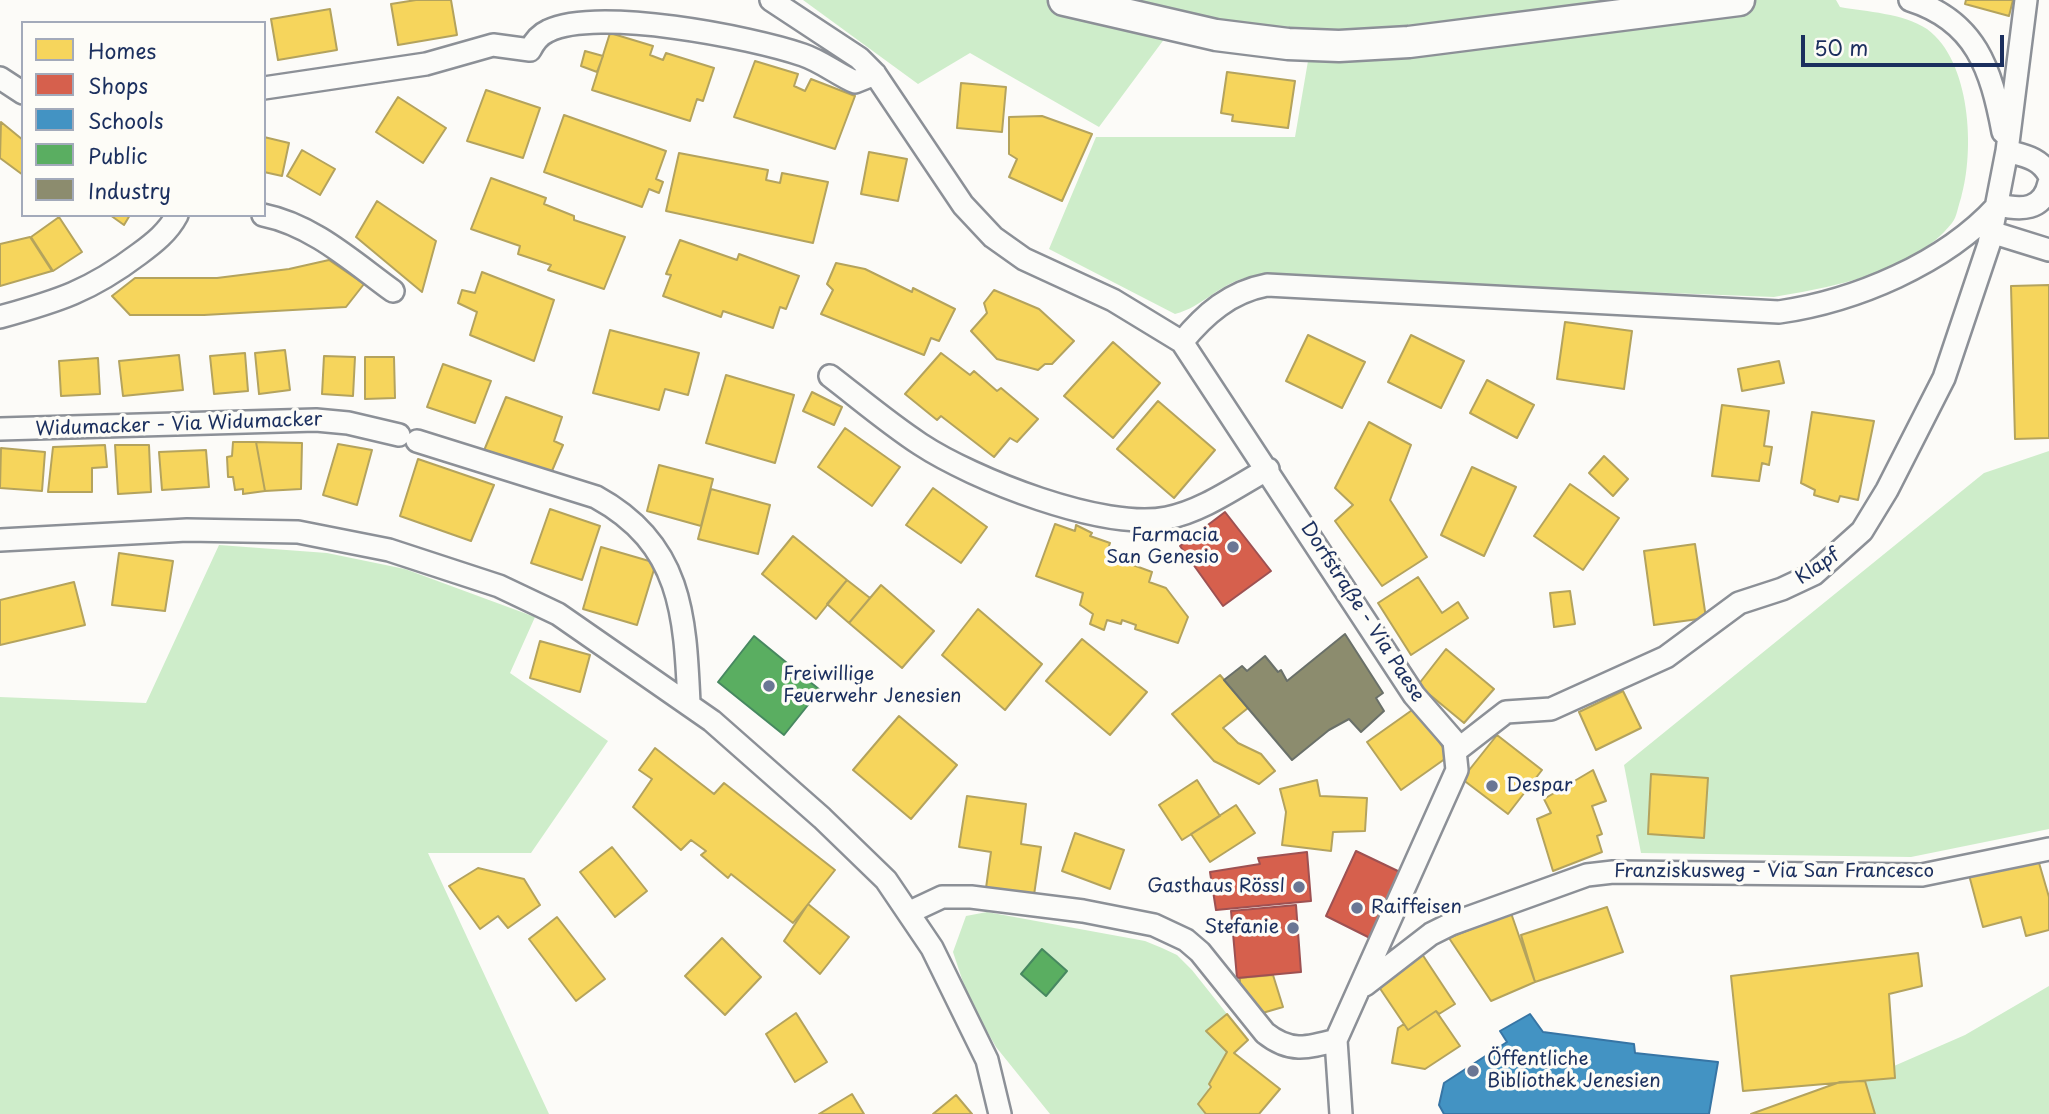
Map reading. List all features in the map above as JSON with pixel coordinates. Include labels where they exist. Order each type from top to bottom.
[{"type":"main road","points":[[1064,0],[1216,35],[1339,46],[1409,42],[1636,6],[1739,0]]},
{"type":"street","points":[[771,0],[859,58],[875,74],[964,205],[993,237],[1024,259],[1113,300],[1182,342],[1223,302],[1244,289],[1267,285],[1779,312],[1805,308],[1867,290],[1942,251],[1984,220],[1998,205],[2026,0]]},
{"type":"street","points":[[1910,0],[1934,8],[1953,19],[1967,36],[1994,90],[2007,152]]},
{"type":"street","points":[[266,88],[416,66],[493,45],[530,50],[534,42],[548,31],[603,23],[701,32],[794,52],[855,82],[875,74]]},
{"type":"street","points":[[0,78],[21,92]]},
{"type":"street","points":[[2007,152],[2035,159],[2044,165],[2049,176]]},
{"type":"street","points":[[1998,205],[2026,209],[2039,203],[2049,183]]},
{"type":"street","name":"Klapf","points":[[1457,750],[1506,712],[1551,709],[1666,657],[1739,603],[1782,589],[1814,574],[1846,548],[1869,521],[1944,378],[1992,232],[1998,205]]},
{"type":"street","points":[[266,216],[290,223],[317,237],[393,291]]},
{"type":"street","points":[[0,317],[68,298],[99,283],[153,243],[175,217]]},
{"type":"street","points":[[1992,232],[2049,250]]},
{"type":"street","name":"Dorfstraße - Via Paese","points":[[1182,342],[1414,695],[1449,733],[1457,750]]},
{"type":"street","points":[[830,376],[892,425],[944,458],[1022,491],[1091,514],[1119,520],[1168,518],[1197,507],[1268,470]]},
{"type":"street","name":"Widumacker - Via Widumacker","points":[[0,429],[316,420],[348,423],[408,438],[596,497],[615,507],[639,527],[664,562],[678,593],[685,628],[689,703]]},
{"type":"street","points":[[0,540],[223,529],[298,532],[389,550],[499,586],[537,602],[689,703],[822,818],[872,866],[910,912],[932,948],[987,1060],[1000,1114]]},
{"type":"street","points":[[1341,1114],[1336,1040],[1457,770],[1457,750]]},
{"type":"street","name":"Franziskusweg - Via San Francesco","points":[[1359,991],[1386,967],[1451,924],[1587,875],[1613,872],[1922,875],[2049,849]]},
{"type":"street","points":[[910,912],[942,897],[971,897],[1083,911],[1154,925],[1186,940],[1200,952],[1277,1043],[1304,1049],[1336,1040]]},
{"type":"green space","points":[[803,0],[1836,0],[1840,7],[1896,16],[1917,24],[1927,29],[1942,44],[1953,62],[1966,108],[1968,156],[1965,179],[1954,221],[1935,240],[1915,254],[1870,275],[1774,297],[1249,277],[1230,284],[1185,311],[1175,314],[1049,249],[1096,137],[1295,137],[1308,61],[1165,38],[1099,127],[970,53],[918,84]]},
{"type":"green space","points":[[2049,451],[2049,829],[1911,857],[1641,853],[1624,765],[1984,473]]},
{"type":"green space","points":[[219,545],[327,553],[405,569],[535,617],[510,673],[608,741],[531,853],[428,853],[549,1114],[0,1114],[0,697],[146,703]]},
{"type":"green space","points":[[987,912],[1145,941],[1177,955],[1227,1014],[1206,1031],[1227,1052],[1209,1084],[1206,1114],[1050,1114],[996,1047],[969,1000],[953,952],[966,916]]},
{"type":"green space","points":[[2049,986],[2049,1114],[1875,1114],[1865,1081],[1895,1078],[1894,1066],[1965,1035]]},
{"type":"building: Homes","points":[[416,0],[451,0],[457,35],[398,45],[391,4]]},
{"type":"building: Homes","points":[[1966,0],[2013,0],[2009,16],[1965,4]]},
{"type":"building: Homes","points":[[330,9],[337,50],[278,60],[271,19]]},
{"type":"building: Homes","points":[[610,33],[653,46],[650,55],[663,60],[666,53],[714,68],[703,101],[697,99],[690,121],[592,90]]},
{"type":"building: Homes","points":[[585,51],[603,56],[597,72],[581,66]]},
{"type":"building: Homes","points":[[755,61],[798,74],[794,86],[805,91],[811,79],[855,96],[835,149],[734,117]]},
{"type":"building: Homes","points":[[1227,72],[1295,81],[1288,128],[1232,121],[1233,115],[1221,113]]},
{"type":"building: Homes","points":[[961,83],[1006,87],[1002,132],[957,128]]},
{"type":"building: Homes","points":[[486,90],[540,108],[523,158],[467,141]]},
{"type":"building: Homes","points":[[398,97],[446,128],[423,163],[376,132]]},
{"type":"building: Homes","points":[[564,115],[666,151],[656,179],[663,182],[659,193],[649,189],[642,207],[544,172]]},
{"type":"building: Homes","points":[[1042,116],[1092,134],[1062,201],[1009,177],[1017,159],[1009,154],[1009,117]]},
{"type":"building: Homes","points":[[1,122],[21,138],[21,174],[0,158]]},
{"type":"building: Homes","points":[[266,137],[289,143],[282,176],[266,172]]},
{"type":"building: Homes","points":[[302,150],[335,169],[320,195],[287,176]]},
{"type":"building: Homes","points":[[869,152],[907,159],[898,201],[861,194]]},
{"type":"building: Homes","points":[[679,153],[768,170],[766,180],[780,183],[782,173],[828,182],[813,243],[666,211]]},
{"type":"building: Homes","points":[[491,178],[546,198],[544,204],[574,216],[574,220],[625,237],[604,289],[548,270],[551,265],[518,254],[520,246],[471,229]]},
{"type":"building: Homes","points":[[377,201],[436,241],[422,292],[356,237]]},
{"type":"building: Homes","points":[[59,217],[82,252],[53,271],[31,237]]},
{"type":"building: Homes","points":[[113,217],[129,217],[124,225]]},
{"type":"building: Homes","points":[[30,237],[52,271],[0,286],[0,244]]},
{"type":"building: Homes","points":[[680,240],[737,260],[739,254],[799,276],[786,309],[780,307],[773,328],[723,311],[721,317],[663,296],[671,275],[666,274]]},
{"type":"building: Homes","points":[[329,260],[364,284],[346,307],[204,315],[130,315],[112,296],[135,278],[217,278],[289,269]]},
{"type":"building: Homes","points":[[836,263],[865,269],[912,292],[913,288],[955,309],[939,341],[931,338],[924,355],[821,314],[833,290],[827,284]]},
{"type":"building: Homes","points":[[482,272],[554,300],[534,361],[470,335],[477,312],[458,303],[462,290],[475,293]]},
{"type":"building: Homes","points":[[2049,285],[2049,438],[2015,439],[2011,286]]},
{"type":"building: Homes","points":[[994,290],[1039,309],[1074,341],[1052,364],[1045,364],[1038,370],[997,359],[971,331],[987,313],[984,303]]},
{"type":"building: Homes","points":[[1565,322],[1632,331],[1624,389],[1557,379]]},
{"type":"building: Homes","points":[[610,330],[699,353],[688,395],[665,389],[659,410],[593,393]]},
{"type":"building: Homes","points":[[1308,335],[1365,362],[1342,408],[1286,381]]},
{"type":"building: Homes","points":[[1411,335],[1464,361],[1441,408],[1388,382]]},
{"type":"building: Homes","points":[[1113,342],[1160,383],[1113,438],[1064,396]]},
{"type":"building: Homes","points":[[285,350],[290,390],[259,394],[255,353]]},
{"type":"building: Homes","points":[[245,353],[248,391],[214,394],[210,356]]},
{"type":"building: Homes","points":[[941,353],[970,375],[974,371],[997,391],[1001,388],[1038,419],[1017,442],[1010,438],[994,457],[941,416],[937,420],[905,394]]},
{"type":"building: Homes","points":[[179,355],[183,390],[123,396],[119,361]]},
{"type":"building: Homes","points":[[324,356],[355,357],[353,396],[322,394]]},
{"type":"building: Homes","points":[[365,357],[394,357],[395,398],[365,399]]},
{"type":"building: Homes","points":[[98,358],[100,394],[61,396],[59,361]]},
{"type":"building: Homes","points":[[1779,361],[1784,383],[1742,391],[1738,369]]},
{"type":"building: Homes","points":[[443,364],[491,381],[475,423],[427,407]]},
{"type":"building: Homes","points":[[726,375],[794,395],[775,463],[706,443]]},
{"type":"building: Homes","points":[[1487,380],[1534,405],[1517,438],[1470,413]]},
{"type":"building: Homes","points":[[812,392],[842,407],[834,425],[803,411]]},
{"type":"building: Homes","points":[[506,397],[562,417],[554,441],[563,445],[549,478],[483,453]]},
{"type":"building: Homes","points":[[1158,401],[1215,450],[1174,498],[1117,449]]},
{"type":"building: Homes","points":[[1722,405],[1769,411],[1764,446],[1772,447],[1769,465],[1762,463],[1759,481],[1712,476]]},
{"type":"building: Homes","points":[[1812,412],[1874,421],[1858,500],[1840,496],[1838,502],[1814,495],[1815,490],[1801,483]]},
{"type":"building: Homes","points":[[1369,422],[1411,445],[1390,500],[1427,557],[1382,586],[1335,521],[1353,505],[1335,488]]},
{"type":"building: Homes","points":[[845,428],[900,467],[872,506],[818,467]]},
{"type":"building: Homes","points":[[233,442],[256,442],[265,491],[243,494],[243,489],[235,490],[233,477],[228,477],[227,457],[232,456]]},
{"type":"building: Homes","points":[[256,442],[302,443],[301,489],[265,491]]},
{"type":"building: Homes","points":[[338,444],[372,450],[357,505],[323,495]]},
{"type":"building: Homes","points":[[105,445],[107,467],[92,468],[92,492],[48,492],[53,447]]},
{"type":"building: Homes","points":[[115,445],[149,445],[151,492],[118,494]]},
{"type":"building: Homes","points":[[1,448],[45,452],[42,491],[0,488]]},
{"type":"building: Homes","points":[[206,450],[209,487],[162,490],[159,452]]},
{"type":"building: Homes","points":[[1604,456],[1628,479],[1613,496],[1589,473]]},
{"type":"building: Homes","points":[[418,459],[494,485],[471,541],[400,516]]},
{"type":"building: Homes","points":[[659,465],[713,479],[701,526],[647,511]]},
{"type":"building: Homes","points":[[1472,467],[1516,487],[1484,556],[1441,535]]},
{"type":"building: Homes","points":[[1570,484],[1619,518],[1583,570],[1534,536]]},
{"type":"building: Homes","points":[[933,488],[987,527],[961,563],[906,525]]},
{"type":"building: Homes","points":[[711,489],[770,505],[758,554],[698,539]]},
{"type":"building: Homes","points":[[550,509],[600,526],[582,580],[531,563]]},
{"type":"building: Homes","points":[[1055,524],[1075,531],[1076,525],[1092,533],[1090,536],[1110,543],[1106,555],[1152,572],[1149,582],[1166,588],[1188,617],[1178,643],[1135,629],[1136,625],[1122,620],[1121,624],[1107,620],[1104,630],[1090,624],[1093,614],[1080,605],[1083,593],[1036,576]]},
{"type":"building: Homes","points":[[793,536],[847,580],[816,619],[762,574]]},
{"type":"building: Homes","points":[[1695,544],[1706,618],[1654,625],[1644,551]]},
{"type":"building: Homes","points":[[601,547],[656,563],[637,625],[583,609]]},
{"type":"building: Homes","points":[[119,553],[173,561],[165,611],[112,605]]},
{"type":"building: Homes","points":[[1418,577],[1442,613],[1458,602],[1468,618],[1411,655],[1378,603]]},
{"type":"building: Homes","points":[[847,580],[870,598],[849,623],[827,604]]},
{"type":"building: Homes","points":[[74,582],[85,625],[0,645],[0,600]]},
{"type":"building: Homes","points":[[881,585],[934,631],[902,668],[849,623]]},
{"type":"building: Homes","points":[[1570,591],[1575,624],[1554,627],[1550,593]]},
{"type":"building: Homes","points":[[978,609],[1042,664],[1005,710],[942,655]]},
{"type":"building: Homes","points":[[1082,639],[1147,692],[1110,735],[1046,681]]},
{"type":"building: Homes","points":[[540,641],[590,655],[580,692],[530,678]]},
{"type":"building: Homes","points":[[1446,649],[1494,689],[1464,723],[1418,685]]},
{"type":"building: Homes","points":[[1220,675],[1248,708],[1223,728],[1238,743],[1261,754],[1275,771],[1259,784],[1214,761],[1172,714]]},
{"type":"building: Homes","points":[[1623,691],[1641,728],[1596,750],[1579,712]]},
{"type":"building: Homes","points":[[1415,708],[1449,756],[1401,790],[1367,742]]},
{"type":"building: Homes","points":[[899,716],[957,765],[911,819],[853,770]]},
{"type":"building: Homes","points":[[1497,735],[1542,770],[1508,814],[1462,779]]},
{"type":"building: Homes","points":[[655,748],[714,794],[724,783],[835,870],[793,923],[731,874],[728,878],[701,855],[706,851],[691,840],[681,850],[633,807],[652,779],[639,770]]},
{"type":"building: Homes","points":[[1593,770],[1606,801],[1592,806],[1602,834],[1597,836],[1602,852],[1553,871],[1537,819],[1551,813],[1544,799]]},
{"type":"building: Homes","points":[[1651,774],[1708,778],[1704,838],[1648,834]]},
{"type":"building: Homes","points":[[1197,780],[1220,816],[1182,840],[1159,805]]},
{"type":"building: Homes","points":[[1317,780],[1320,796],[1367,798],[1365,831],[1333,832],[1331,851],[1282,845],[1286,812],[1280,789]]},
{"type":"building: Homes","points":[[967,796],[1026,804],[1021,844],[1041,847],[1034,895],[986,888],[991,852],[959,847]]},
{"type":"building: Homes","points":[[1236,805],[1255,833],[1210,862],[1191,834]]},
{"type":"building: Homes","points":[[1075,833],[1124,850],[1110,889],[1062,871]]},
{"type":"building: Homes","points":[[612,847],[647,891],[615,917],[580,872]]},
{"type":"building: Homes","points":[[2037,856],[2049,897],[2049,930],[2026,936],[2021,917],[1983,927],[1969,875]]},
{"type":"building: Homes","points":[[478,868],[524,879],[540,905],[508,928],[498,916],[480,929],[449,886]]},
{"type":"building: Homes","points":[[808,904],[849,937],[820,974],[784,941]]},
{"type":"building: Homes","points":[[1607,907],[1623,952],[1535,982],[1521,935]]},
{"type":"building: Homes","points":[[1511,913],[1535,982],[1491,1001],[1449,938]]},
{"type":"building: Homes","points":[[557,917],[605,979],[576,1001],[529,939]]},
{"type":"building: Homes","points":[[722,938],[761,977],[725,1015],[685,976]]},
{"type":"building: Homes","points":[[1918,953],[1922,986],[1889,994],[1895,1078],[1743,1091],[1731,976]]},
{"type":"building: Homes","points":[[1422,954],[1455,1004],[1439,1014],[1436,1011],[1408,1030],[1377,984]]},
{"type":"building: Homes","points":[[1273,975],[1283,1007],[1259,1014],[1240,993],[1240,978]]},
{"type":"building: Homes","points":[[1436,1011],[1460,1046],[1425,1069],[1392,1063],[1398,1028],[1404,1024],[1408,1030]]},
{"type":"building: Homes","points":[[796,1013],[827,1062],[795,1082],[766,1034]]},
{"type":"building: Homes","points":[[1227,1014],[1248,1040],[1234,1053],[1280,1089],[1259,1114],[1206,1114],[1198,1104],[1211,1087],[1209,1084],[1227,1052],[1206,1031]]},
{"type":"building: Homes","points":[[1865,1081],[1875,1114],[1751,1114],[1840,1082]]},
{"type":"building: Homes","points":[[852,1094],[864,1114],[819,1114]]},
{"type":"building: Homes","points":[[956,1095],[972,1114],[933,1114]]},
{"type":"building: Shops","points":[[1225,512],[1271,571],[1223,606],[1180,546]]},
{"type":"building: Shops","points":[[1356,851],[1402,873],[1370,938],[1326,916]]},
{"type":"building: Shops","points":[[1307,852],[1311,901],[1216,910],[1210,872],[1260,864],[1258,858]]},
{"type":"building: Shops","points":[[1296,905],[1301,972],[1237,978],[1231,911]]},
{"type":"building: Schools","points":[[1530,1014],[1543,1032],[1634,1044],[1635,1053],[1718,1062],[1709,1114],[1444,1114],[1439,1105],[1444,1083],[1507,1042],[1500,1031]]},
{"type":"building: Public","name":"Freiwillige Feuerwehr Jenesien","points":[[754,636],[820,690],[784,735],[718,682]]},
{"type":"building: Public","points":[[1042,949],[1067,971],[1046,996],[1021,974]]},
{"type":"building: Industry","points":[[1345,634],[1383,693],[1376,698],[1384,711],[1361,732],[1349,719],[1329,730],[1292,760],[1224,680],[1242,666],[1247,671],[1265,656],[1278,672],[1281,670],[1287,681]]},
{"type":"place","name":"Farmacia San Genesio","points":[[1233,547]]},
{"type":"place","name":"Freiwillige Feuerwehr Jenesien","points":[[769,686]]},
{"type":"place","name":"Despar","points":[[1492,786]]},
{"type":"place","name":"Gasthaus Rössl","points":[[1299,887]]},
{"type":"place","name":"Raiffeisen","points":[[1357,908]]},
{"type":"place","name":"Stefanie","points":[[1293,928]]},
{"type":"place","name":"Öffentliche Bibliothek Jenesien","points":[[1473,1071]]}]
